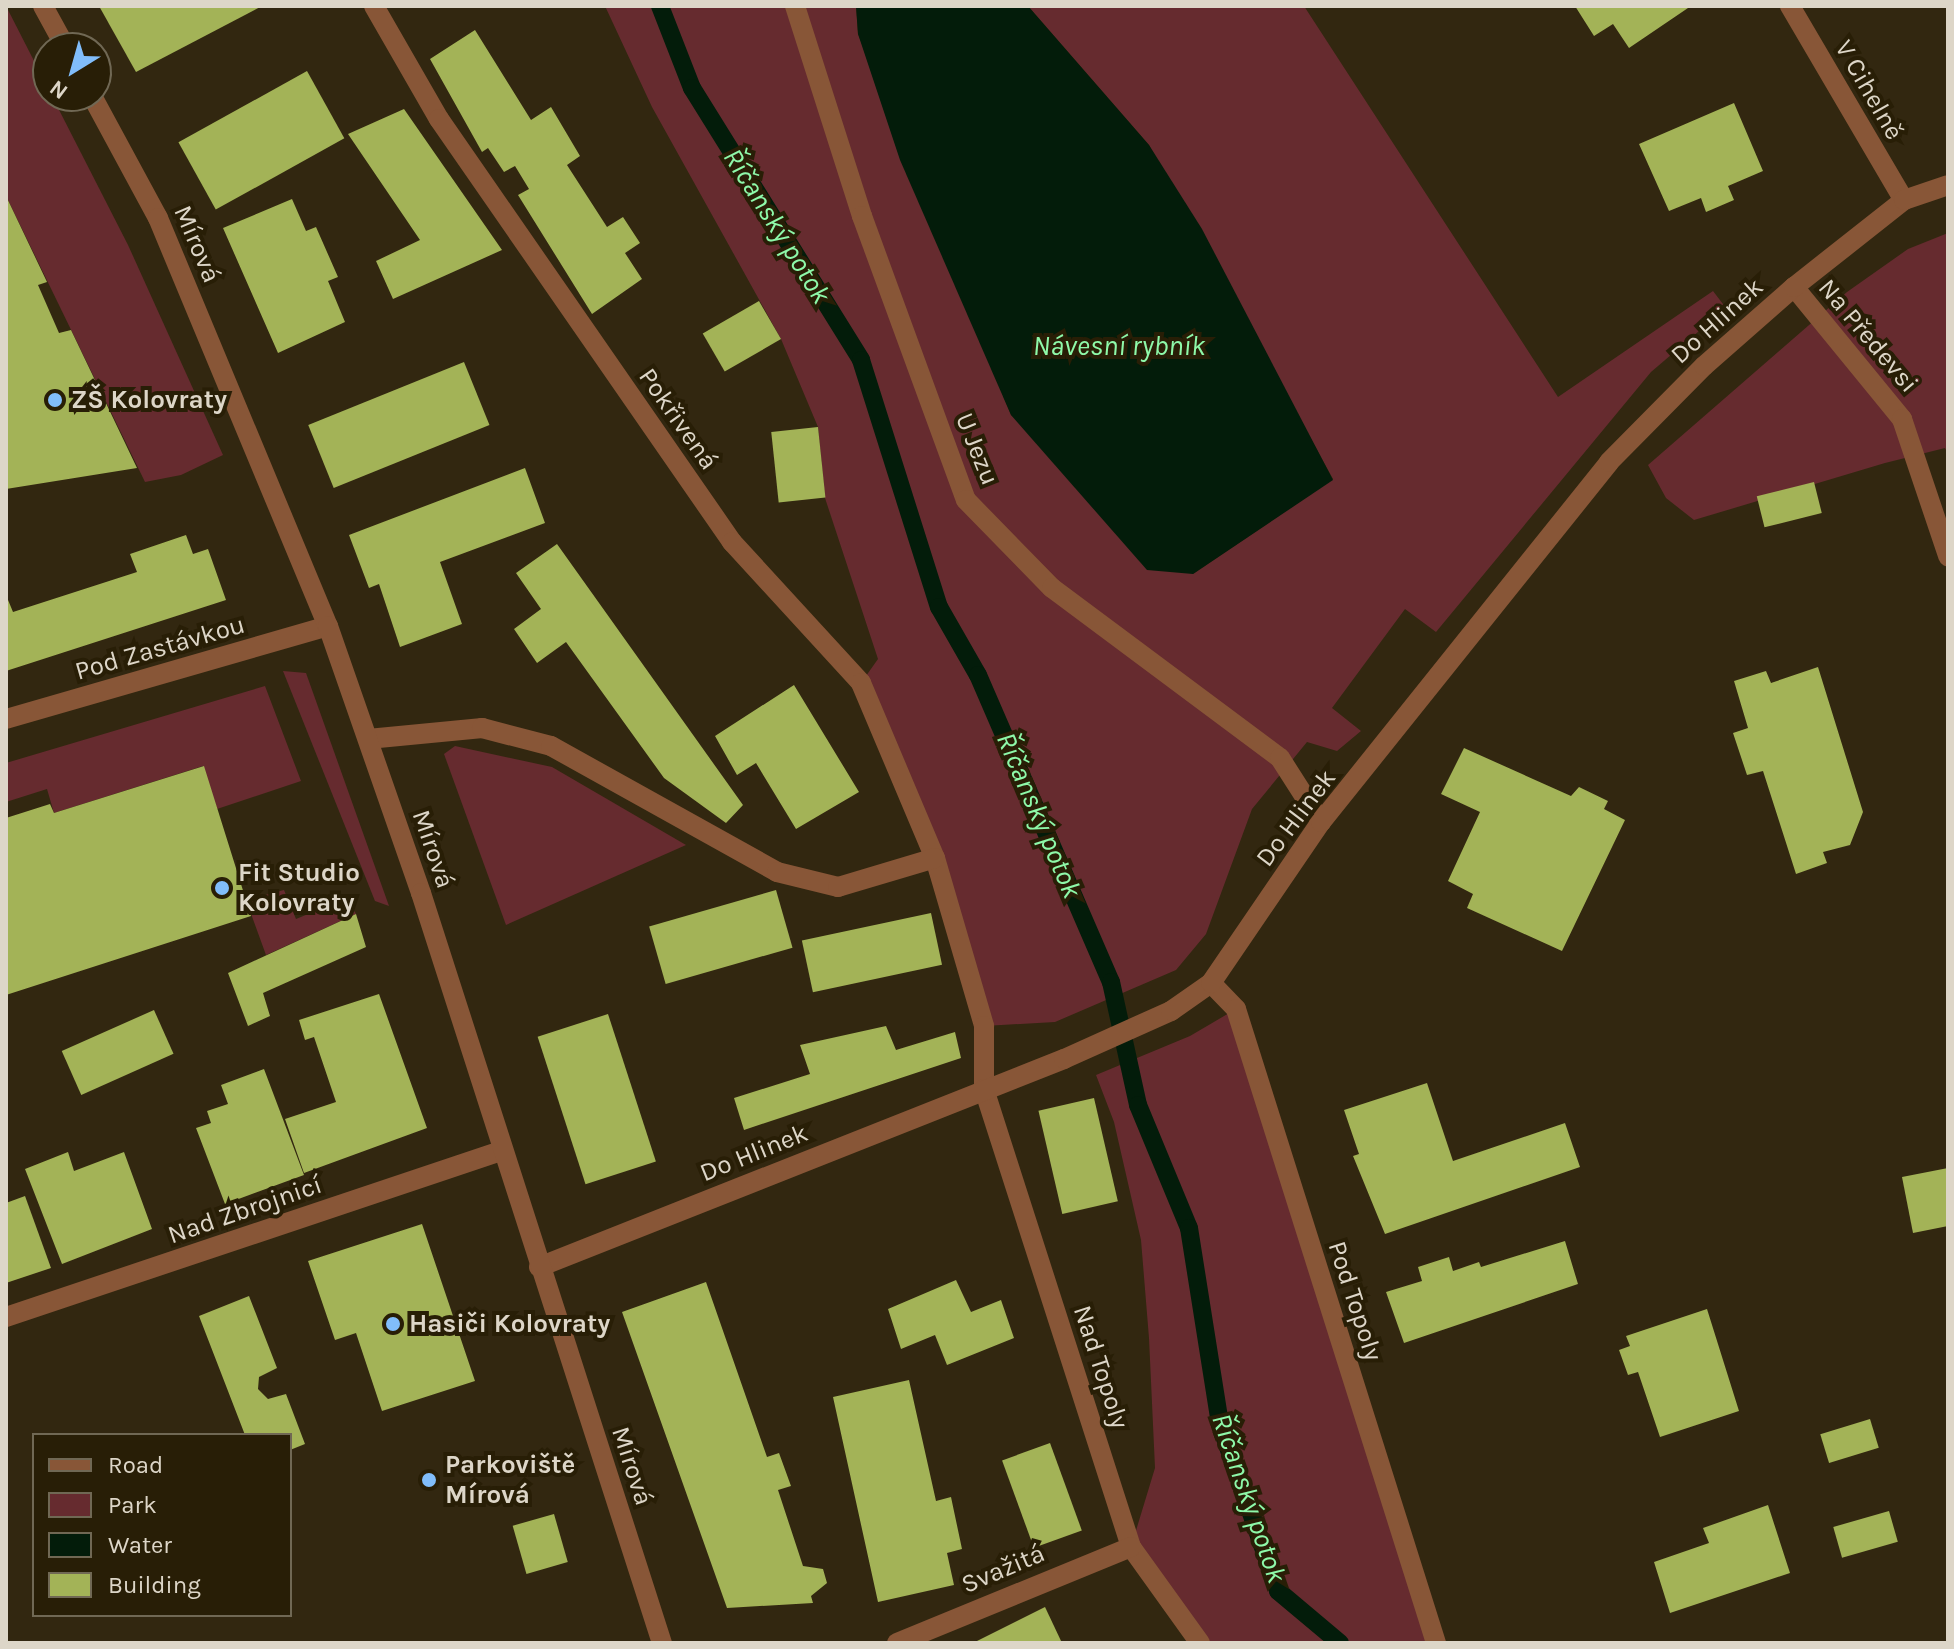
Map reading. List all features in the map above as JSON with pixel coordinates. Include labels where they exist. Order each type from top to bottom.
[{"type":"street","points":[[43,6],[57,32]]},
{"type":"street","name":"Pokřivená","points":[[374,6],[439,119],[732,542],[861,683],[935,858],[984,1026],[984,1089]]},
{"type":"street","name":"U Jezu","points":[[795,6],[862,216],[966,500],[1052,588],[1280,758],[1321,822]]},
{"type":"street","name":"V Cihelně","points":[[1790,6],[1904,200]]},
{"type":"street","name":"Mírová","points":[[101,112],[158,218],[328,626],[368,739],[662,1643]]},
{"type":"street","name":"Do Hlinek","points":[[539,1267],[1064,1059],[1171,1011],[1211,983],[1321,822],[1609,462],[1704,366],[1794,287],[1904,200],[1948,185]]},
{"type":"street","name":"Na Předevsi","points":[[1794,287],[1902,419],[1948,556]]},
{"type":"street","name":"Pod Zastávkou","points":[[6,719],[328,626]]},
{"type":"street","points":[[368,739],[482,728],[551,746],[777,872],[838,887],[935,858]]},
{"type":"street","name":"Pod Topoly","points":[[1211,983],[1236,1009],[1436,1643]]},
{"type":"street","name":"Nad Topoly","points":[[984,1089],[1131,1547],[1200,1643]]},
{"type":"street","name":"Nad Zbrojnicí","points":[[6,1317],[501,1151]]},
{"type":"street","name":"Svažitá","points":[[897,1643],[1131,1547]]},
{"type":"green space","points":[[6,6],[32,57],[32,112],[60,112],[128,245],[223,455],[181,475],[145,482],[6,196]]},
{"type":"green space","points":[[605,6],[856,6],[858,34],[1011,415],[1193,574],[1333,479],[1149,145],[1028,6],[1304,6],[1558,397],[1713,291],[1726,308],[1651,372],[1436,632],[1405,609],[1332,708],[1361,731],[1337,751],[1307,742],[1252,809],[1206,934],[1176,970],[1055,1022],[984,1026],[861,683],[878,659],[825,498],[818,427],[781,339],[652,107]]},
{"type":"green space","points":[[1948,233],[1948,454],[1945,448],[1885,463],[1694,520],[1666,498],[1648,465],[1847,292],[1908,249]]},
{"type":"green space","points":[[283,671],[306,673],[389,906],[375,901]]},
{"type":"green space","points":[[265,686],[301,781],[217,809],[203,766],[54,813],[47,789],[6,802],[6,763]]},
{"type":"green space","points":[[455,746],[552,767],[686,845],[506,925],[444,754]]},
{"type":"green space","points":[[284,890],[296,919],[347,898],[356,914],[266,955],[246,900]]},
{"type":"green space","points":[[1236,1009],[1436,1643],[1200,1643],[1131,1547],[1155,1468],[1149,1338],[1141,1240],[1114,1122],[1096,1075],[1190,1036]]},
{"type":"water","name":"Návesní rybník","points":[[856,6],[1028,6],[1149,145],[1202,229],[1333,480],[1193,574],[1147,570],[1011,415],[900,160],[858,34]]},
{"type":"building","points":[[99,6],[262,6],[136,72]]},
{"type":"building","points":[[1575,6],[1688,8],[1629,48],[1613,24],[1594,36]]},
{"type":"building","points":[[475,30],[531,120],[551,107],[580,156],[567,165],[607,227],[623,217],[640,243],[625,253],[642,279],[592,314],[518,195],[529,189],[515,166],[504,172],[488,148],[482,152],[430,59]]},
{"type":"building","points":[[307,71],[344,138],[216,210],[178,142]]},
{"type":"building","points":[[1734,103],[1763,171],[1728,186],[1734,200],[1706,212],[1701,198],[1669,211],[1639,144]]},
{"type":"building","points":[[404,109],[502,250],[393,299],[376,261],[420,240],[348,134]]},
{"type":"building","name":"ZŠ Kolovraty","points":[[6,196],[47,282],[38,285],[59,333],[71,330],[137,468],[6,489]]},
{"type":"building","points":[[292,199],[306,231],[316,227],[338,277],[328,281],[345,322],[278,353],[223,228]]},
{"type":"building","points":[[759,301],[781,339],[725,372],[703,334]]},
{"type":"building","points":[[464,362],[489,425],[334,488],[308,425]]},
{"type":"building","points":[[818,427],[825,498],[779,503],[771,432]]},
{"type":"building","points":[[525,468],[545,523],[440,562],[462,624],[400,647],[379,584],[369,588],[349,535]]},
{"type":"building","points":[[1814,482],[1822,513],[1764,527],[1757,496]]},
{"type":"building","points":[[186,535],[193,554],[208,549],[226,600],[6,671],[6,595],[13,612],[137,572],[130,554]]},
{"type":"building","points":[[557,544],[743,805],[726,823],[664,778],[566,642],[537,663],[514,629],[541,609],[516,573]]},
{"type":"building","points":[[1818,667],[1863,812],[1850,845],[1823,852],[1827,863],[1796,874],[1763,771],[1747,775],[1733,733],[1748,728],[1734,681],[1766,671],[1771,683]]},
{"type":"building","points":[[794,685],[859,792],[796,829],[756,763],[737,775],[715,736]]},
{"type":"building","points":[[1464,748],[1571,796],[1579,787],[1608,801],[1604,809],[1625,820],[1562,951],[1467,908],[1473,894],[1448,881],[1480,812],[1441,794]]},
{"type":"building","points":[[204,766],[251,916],[6,995],[6,818],[50,804],[54,813]]},
{"type":"building","points":[[776,890],[793,948],[666,984],[649,926]]},
{"type":"building","points":[[931,913],[942,965],[813,992],[802,940]]},
{"type":"building","points":[[356,914],[366,947],[263,993],[270,1016],[248,1026],[228,973]]},
{"type":"building","points":[[379,994],[427,1128],[304,1173],[285,1119],[336,1102],[314,1037],[305,1040],[299,1020]]},
{"type":"building","points":[[154,1010],[174,1054],[81,1095],[62,1051]]},
{"type":"building","points":[[608,1014],[656,1161],[586,1184],[538,1037]]},
{"type":"building","points":[[886,1026],[896,1050],[955,1032],[961,1058],[744,1130],[734,1098],[810,1074],[800,1045]]},
{"type":"building","points":[[264,1069],[304,1175],[225,1204],[196,1128],[211,1123],[207,1111],[228,1104],[221,1085]]},
{"type":"building","points":[[1427,1083],[1453,1161],[1565,1123],[1580,1167],[1385,1234],[1353,1156],[1359,1154],[1344,1110]]},
{"type":"building","points":[[1094,1098],[1118,1201],[1062,1214],[1038,1111]]},
{"type":"building","points":[[68,1152],[74,1171],[124,1152],[152,1229],[62,1264],[25,1169]]},
{"type":"building","points":[[1948,1168],[1948,1226],[1913,1233],[1902,1177]]},
{"type":"building","points":[[25,1196],[51,1268],[6,1283],[6,1203]]},
{"type":"building","name":"Hasiči Kolovraty","points":[[422,1224],[475,1381],[382,1411],[356,1333],[335,1340],[308,1261]]},
{"type":"building","points":[[1565,1241],[1578,1284],[1404,1343],[1386,1292],[1422,1281],[1418,1267],[1449,1257],[1453,1271],[1479,1262],[1481,1267]]},
{"type":"building","points":[[956,1280],[971,1312],[1001,1300],[1014,1338],[947,1365],[935,1335],[901,1349],[888,1309]]},
{"type":"building","points":[[706,1282],[767,1457],[779,1453],[791,1486],[778,1490],[803,1566],[823,1569],[827,1583],[811,1596],[813,1603],[727,1608],[622,1312]]},
{"type":"building","points":[[249,1296],[277,1368],[259,1377],[258,1389],[268,1399],[286,1394],[305,1444],[292,1449],[292,1433],[244,1433],[199,1316]]},
{"type":"building","points":[[1707,1309],[1739,1411],[1660,1437],[1638,1372],[1628,1375],[1619,1350],[1630,1346],[1626,1336]]},
{"type":"building","points":[[909,1380],[936,1501],[951,1497],[962,1549],[947,1553],[954,1585],[878,1602],[833,1397]]},
{"type":"building","points":[[1870,1419],[1879,1448],[1829,1463],[1820,1434]]},
{"type":"building","points":[[1050,1443],[1082,1530],[1034,1548],[1002,1460]]},
{"type":"building","points":[[1768,1505],[1790,1573],[1670,1613],[1654,1562],[1709,1543],[1703,1528]]},
{"type":"building","points":[[1889,1511],[1898,1542],[1842,1558],[1833,1527]]},
{"type":"building","points":[[554,1514],[568,1562],[526,1574],[513,1526]]},
{"type":"building","points":[[1045,1607],[1062,1643],[973,1643]]},
{"type":"waterway","name":"Říčanský potok","points":[[660,6],[692,88],[861,360],[939,607],[978,675],[1111,982],[1138,1105],[1189,1228],[1220,1424],[1278,1591],[1340,1643]]},
{"type":"place","name":"ZŠ Kolovraty","points":[[55,400]]},
{"type":"place","name":"Fit Studio Kolovraty","points":[[222,888]]},
{"type":"place","name":"Hasiči Kolovraty","points":[[393,1324]]},
{"type":"place","name":"Parkoviště Mírová","points":[[429,1480]]}]
